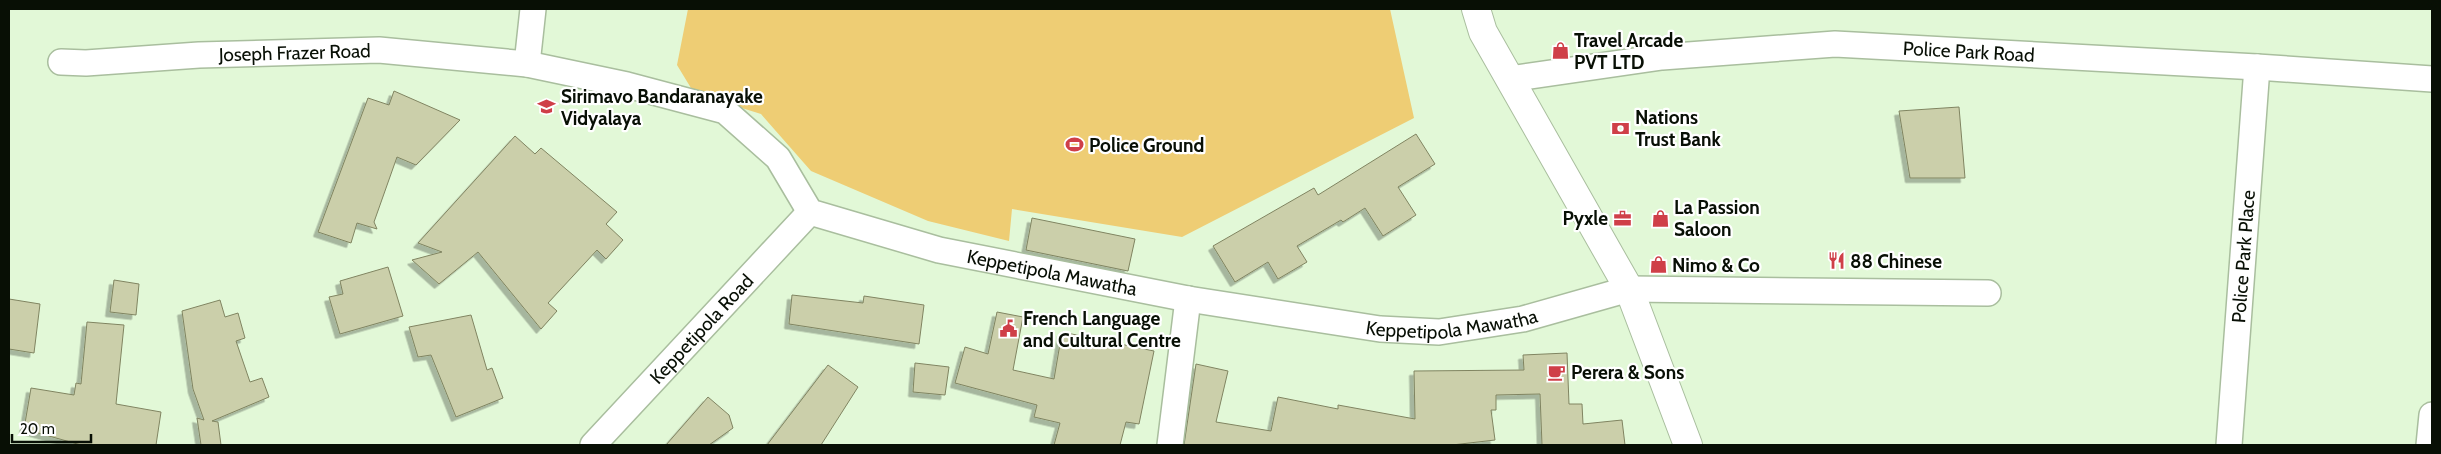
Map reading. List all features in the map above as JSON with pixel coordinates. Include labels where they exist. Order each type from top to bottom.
[{"type":"highway","points":[[1476,9],[1483,32],[1629,289],[1688,445]]},
{"type":"street","points":[[533,9],[527,64],[628,85],[725,111],[778,158],[810,212]]},
{"type":"street","name":"Police Park Road","points":[[1509,79],[1662,57],[1835,44],[2257,67],[2432,79]]},
{"type":"street","name":"Joseph Frazer Road","points":[[61,62],[86,63],[199,55],[379,50],[527,64]]},
{"type":"street","name":"Police Park Place","points":[[2229,445],[2257,67]]},
{"type":"street","name":"Keppetipola Mawatha","points":[[810,212],[939,250],[1188,299],[1380,329],[1438,332],[1523,319],[1629,289],[1988,293]]},
{"type":"street","name":"Keppetipola Road","points":[[593,445],[810,212]]},
{"type":"street","points":[[1170,445],[1188,299]]},
{"type":"street","points":[[2429,445],[2432,415]]},
{"type":"shaded area","name":"Police Ground","points":[[688,9],[1390,9],[1414,118],[1182,237],[1012,209],[1009,241],[928,221],[811,171],[761,114],[694,93],[677,65]]},
{"type":"building","points":[[394,91],[460,120],[416,165],[397,157],[374,222],[377,229],[357,223],[351,243],[318,232],[368,98],[389,105]]},
{"type":"building","points":[[1959,107],[1965,178],[1910,178],[1899,111]]},
{"type":"building","points":[[1416,134],[1435,164],[1398,187],[1416,215],[1383,236],[1365,208],[1297,246],[1307,262],[1278,279],[1268,262],[1235,282],[1213,246],[1314,188],[1318,195]]},
{"type":"building","points":[[515,136],[535,154],[541,148],[617,212],[606,224],[623,240],[606,259],[597,250],[548,303],[557,311],[541,329],[478,252],[439,284],[412,260],[442,252],[418,243]]},
{"type":"building","points":[[1032,218],[1135,239],[1128,271],[1026,250]]},
{"type":"building","points":[[388,267],[403,316],[340,334],[329,297],[343,294],[340,281]]},
{"type":"building","points":[[114,280],[139,284],[136,315],[110,312]]},
{"type":"building","points":[[792,295],[863,303],[864,296],[924,305],[919,344],[789,324]]},
{"type":"building","points":[[9,299],[40,304],[34,353],[9,349]]},
{"type":"building","points":[[220,300],[225,317],[238,313],[245,338],[236,341],[250,382],[262,378],[269,397],[212,421],[218,422],[221,445],[201,445],[197,418],[204,420],[193,389],[182,311]]},
{"type":"building","points":[[997,312],[1023,317],[1013,370],[1054,379],[1062,332],[1154,351],[1139,424],[1126,422],[1120,445],[1054,445],[1060,423],[1034,417],[1037,405],[955,383],[965,347],[988,354]]},
{"type":"building","points":[[471,315],[487,370],[492,368],[503,398],[456,417],[431,355],[418,357],[409,327]]},
{"type":"building","points":[[87,322],[124,325],[116,404],[161,412],[156,445],[81,445],[24,429],[31,388],[74,395],[76,383],[81,384]]},
{"type":"building","points":[[1567,353],[1569,404],[1582,404],[1583,424],[1622,420],[1625,445],[1542,445],[1540,394],[1496,395],[1496,410],[1491,410],[1495,440],[1452,445],[1184,445],[1196,364],[1228,371],[1216,422],[1271,431],[1278,397],[1338,409],[1338,405],[1415,419],[1414,371],[1524,370],[1523,355]]},
{"type":"building","points":[[915,363],[949,367],[945,395],[913,392]]},
{"type":"building","points":[[828,365],[858,387],[821,445],[767,445]]},
{"type":"building","points":[[708,397],[729,415],[733,428],[709,445],[666,445]]},
{"type":"place","name":"Travel Arcade PVT LTD","points":[[1560,51]]},
{"type":"place","name":"Sirimavo Bandaranayake Vidyalaya","points":[[547,107]]},
{"type":"place","name":"Nations Trust Bank","points":[[1621,128]]},
{"type":"place","name":"Police Ground","points":[[1075,145]]},
{"type":"place","name":"Pyxle","points":[[1622,218]]},
{"type":"place","name":"La Passion Saloon","points":[[1660,218]]},
{"type":"place","name":"88 Chinese","points":[[1836,261]]},
{"type":"place","name":"Nimo & Co","points":[[1658,265]]},
{"type":"place","name":"French Language and Cultural Centre","points":[[1009,329]]},
{"type":"place","name":"Perera & Sons","points":[[1557,372]]}]
